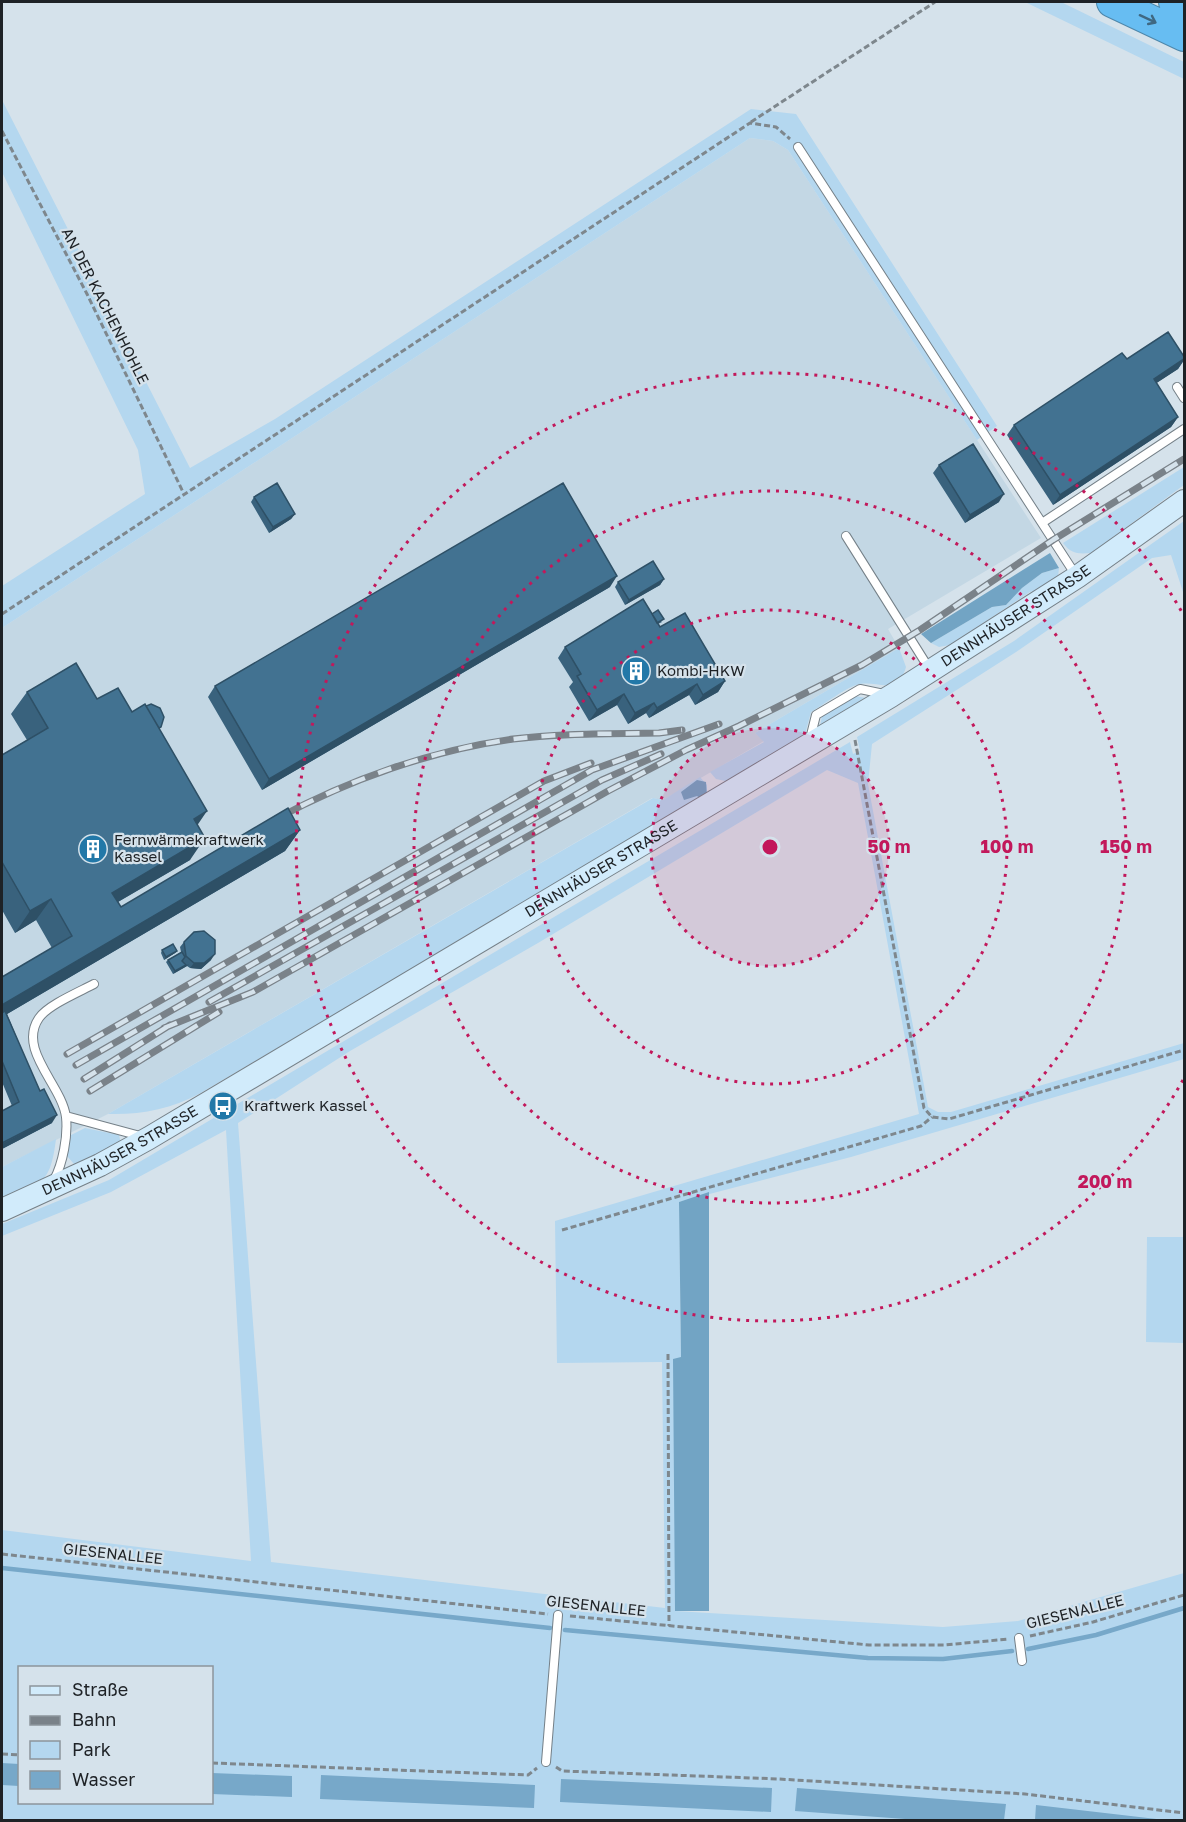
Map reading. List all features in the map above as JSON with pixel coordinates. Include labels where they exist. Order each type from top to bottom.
[{"type":"highway","points":[[1112,2],[1185,36]]},
{"type":"highway","points":[[1174,2],[1185,6]]},
{"type":"street","name":"DENNHÄUSER STRASSE","points":[[2,1210],[49,1190],[149,1138],[891,696],[1077,577],[1185,501]]},
{"type":"lane","points":[[798,147],[1077,577]]},
{"type":"lane","points":[[1177,387],[1185,399]]},
{"type":"lane","points":[[1042,523],[1185,429]]},
{"type":"lane","points":[[846,536],[930,671]]},
{"type":"lane","points":[[808,744],[816,715],[860,689],[891,696]]},
{"type":"lane","points":[[49,1190],[60,1168],[66,1116],[36,1052],[32,1036],[39,1017],[94,984]]},
{"type":"lane","points":[[27,1056],[36,1052]]},
{"type":"lane","points":[[66,1116],[149,1138]]},
{"type":"lane","points":[[546,1762],[558,1615]]},
{"type":"lane","points":[[1019,1638],[1022,1661]]},
{"type":"path","points":[[2,614],[935,2]]},
{"type":"path","points":[[750,123],[777,127],[798,147]]},
{"type":"path","name":"AN DER KACHENHOHLE","points":[[2,131],[87,294],[184,494]]},
{"type":"path","points":[[851,719],[924,1108],[932,1117],[949,1119],[1185,1050]]},
{"type":"path","points":[[562,1230],[921,1126],[932,1117]]},
{"type":"path","points":[[668,1354],[669,1626]]},
{"type":"path","name":"GIESENALLEE","points":[[2,1554],[558,1615],[869,1645],[944,1645],[1019,1638],[1084,1625],[1185,1595]]},
{"type":"path","points":[[2,1754],[18,1755]]},
{"type":"path","points":[[213,1763],[528,1775],[546,1762],[562,1771],[779,1779],[1025,1794],[1185,1812]]},
{"type":"shaded area","points":[[750,138],[773,141],[788,150],[1041,538],[888,629],[899,648],[755,733],[764,741],[663,800],[652,798],[108,1114],[2,1167],[2,628]]},
{"type":"shaded area","points":[[1050,553],[1059,568],[1042,573],[1022,588],[1006,605],[992,607],[931,643],[921,634]]},
{"type":"shaded area","points":[[697,780],[706,782],[707,797],[703,800],[697,796],[684,800],[681,792]]},
{"type":"shaded area","points":[[709,1192],[709,1611],[675,1611],[673,1359],[681,1357],[679,1202]]},
{"type":"green space","points":[[1025,2],[1061,2],[1184,62],[1184,79]]},
{"type":"green space","points":[[2,100],[190,468],[275,419],[751,109],[796,114],[997,426],[977,440],[788,150],[773,141],[750,138],[2,628],[2,586],[145,494],[138,450],[2,172]]},
{"type":"green space","points":[[1184,467],[1184,485],[1091,553],[1075,552],[1063,543]]},
{"type":"green space","points":[[1184,521],[1184,595],[1171,555],[1152,558],[1019,650],[872,744],[868,784],[928,1107],[938,1112],[951,1112],[1184,1043],[1184,1059],[851,1157],[679,1202],[681,1357],[675,1611],[943,1627],[1018,1621],[1184,1573],[1184,1820],[2,1820],[2,1530],[251,1561],[226,1130],[111,1192],[2,1236],[2,1224],[109,1180],[850,742],[853,754],[860,751],[857,737],[1014,641]],"holes":[[[827,770],[858,783],[919,1114],[555,1221],[557,1363],[662,1362],[665,1608],[271,1562],[238,1123],[350,1051],[538,943]]]},
{"type":"green space","points":[[1059,568],[1058,577],[1044,588],[1030,592],[950,645],[939,647],[931,643],[992,607],[1006,605],[1022,588],[1042,573]]},
{"type":"green space","points":[[899,648],[906,667],[903,676],[898,681],[887,685],[855,685],[843,692],[811,712],[804,738],[730,782],[716,779],[710,772],[764,742],[755,733]]},
{"type":"green space","points":[[855,696],[866,698],[820,726],[822,716]]},
{"type":"green space","points":[[700,777],[707,785],[707,796],[199,1094],[177,1104],[155,1110],[108,1114],[653,798],[663,800]]},
{"type":"green space","points":[[85,1128],[119,1135],[121,1144],[82,1164],[74,1164],[67,1156],[71,1135]]},
{"type":"green space","points":[[56,1139],[51,1166],[42,1180],[2,1199],[2,1167]]},
{"type":"green space","points":[[1147,1237],[1184,1237],[1184,1343],[1146,1342]]},
{"type":"water","points":[[2,1763],[18,1764],[18,1786],[2,1785]]},
{"type":"water","points":[[213,1773],[292,1776],[292,1797],[213,1794]]},
{"type":"water","points":[[321,1775],[535,1785],[534,1808],[320,1799]]},
{"type":"water","points":[[561,1779],[772,1788],[771,1812],[560,1802]]},
{"type":"water","points":[[797,1788],[1006,1804],[1004,1820],[919,1820],[795,1811]]},
{"type":"water","points":[[1036,1805],[1165,1820],[1035,1820]]},
{"type":"building","points":[[1168,332],[1185,358],[1154,379],[1178,417],[1060,495],[1014,425],[1122,353],[1127,359]]},
{"type":"building","points":[[973,444],[1004,494],[970,515],[939,465]]},
{"type":"building","points":[[277,483],[295,514],[273,527],[254,497]]},
{"type":"building","points":[[563,483],[617,576],[269,779],[215,686]]},
{"type":"building","points":[[653,561],[664,579],[629,600],[618,582]]},
{"type":"building","name":"Kombi-HKW","points":[[643,599],[660,627],[685,613],[725,681],[703,695],[697,684],[657,708],[654,703],[635,713],[624,694],[597,710],[577,676],[581,674],[565,647]]},
{"type":"building","points":[[658,610],[664,619],[657,623],[652,614]]},
{"type":"building","name":"Fernwärmekraftwerk Kassel","points":[[76,663],[97,699],[118,688],[132,712],[145,704],[207,811],[194,819],[205,838],[112,893],[121,907],[288,808],[300,830],[2,1005],[2,977],[72,936],[51,899],[30,911],[2,862],[2,755],[48,728],[27,692]]},
{"type":"building","points":[[151,704],[160,708],[164,717],[159,728],[146,706]]},
{"type":"building","points":[[204,931],[215,940],[215,954],[204,963],[194,963],[186,956],[184,942],[194,932]]},
{"type":"building","points":[[173,944],[177,951],[166,957],[162,950]]},
{"type":"building","points":[[182,952],[185,957],[182,961],[186,965],[175,971],[168,960]]},
{"type":"building","points":[[5,1011],[40,1091],[44,1089],[57,1115],[2,1143],[2,1111],[19,1102],[2,1061],[2,1013]]},
{"type":"waterway","points":[[2,1568],[550,1628]]},
{"type":"waterway","points":[[1028,1649],[1096,1635],[1184,1608]]},
{"type":"waterway","points":[[565,1630],[868,1658],[943,1659],[1012,1651]]},
{"type":"railway","points":[[164,1028],[253,992],[608,791],[686,750],[862,665],[920,630],[1053,540],[1184,459]]},
{"type":"railway","points":[[76,1065],[592,770],[719,724]]},
{"type":"railway","points":[[276,819],[361,779],[391,768],[483,744],[531,737],[659,733],[682,730]]},
{"type":"railway","points":[[209,1002],[602,780],[661,754]]},
{"type":"railway","points":[[67,1054],[544,781],[591,763]]},
{"type":"railway","points":[[90,1091],[219,1012]]},
{"type":"railway","points":[[84,1079],[170,1025]]},
{"type":"place","name":"Kombi-HKW","points":[[636,671]]},
{"type":"place","name":"Fernwärmekraftwerk Kassel","points":[[93,849]]},
{"type":"place","name":"Kraftwerk Kassel","points":[[223,1106]]}]
